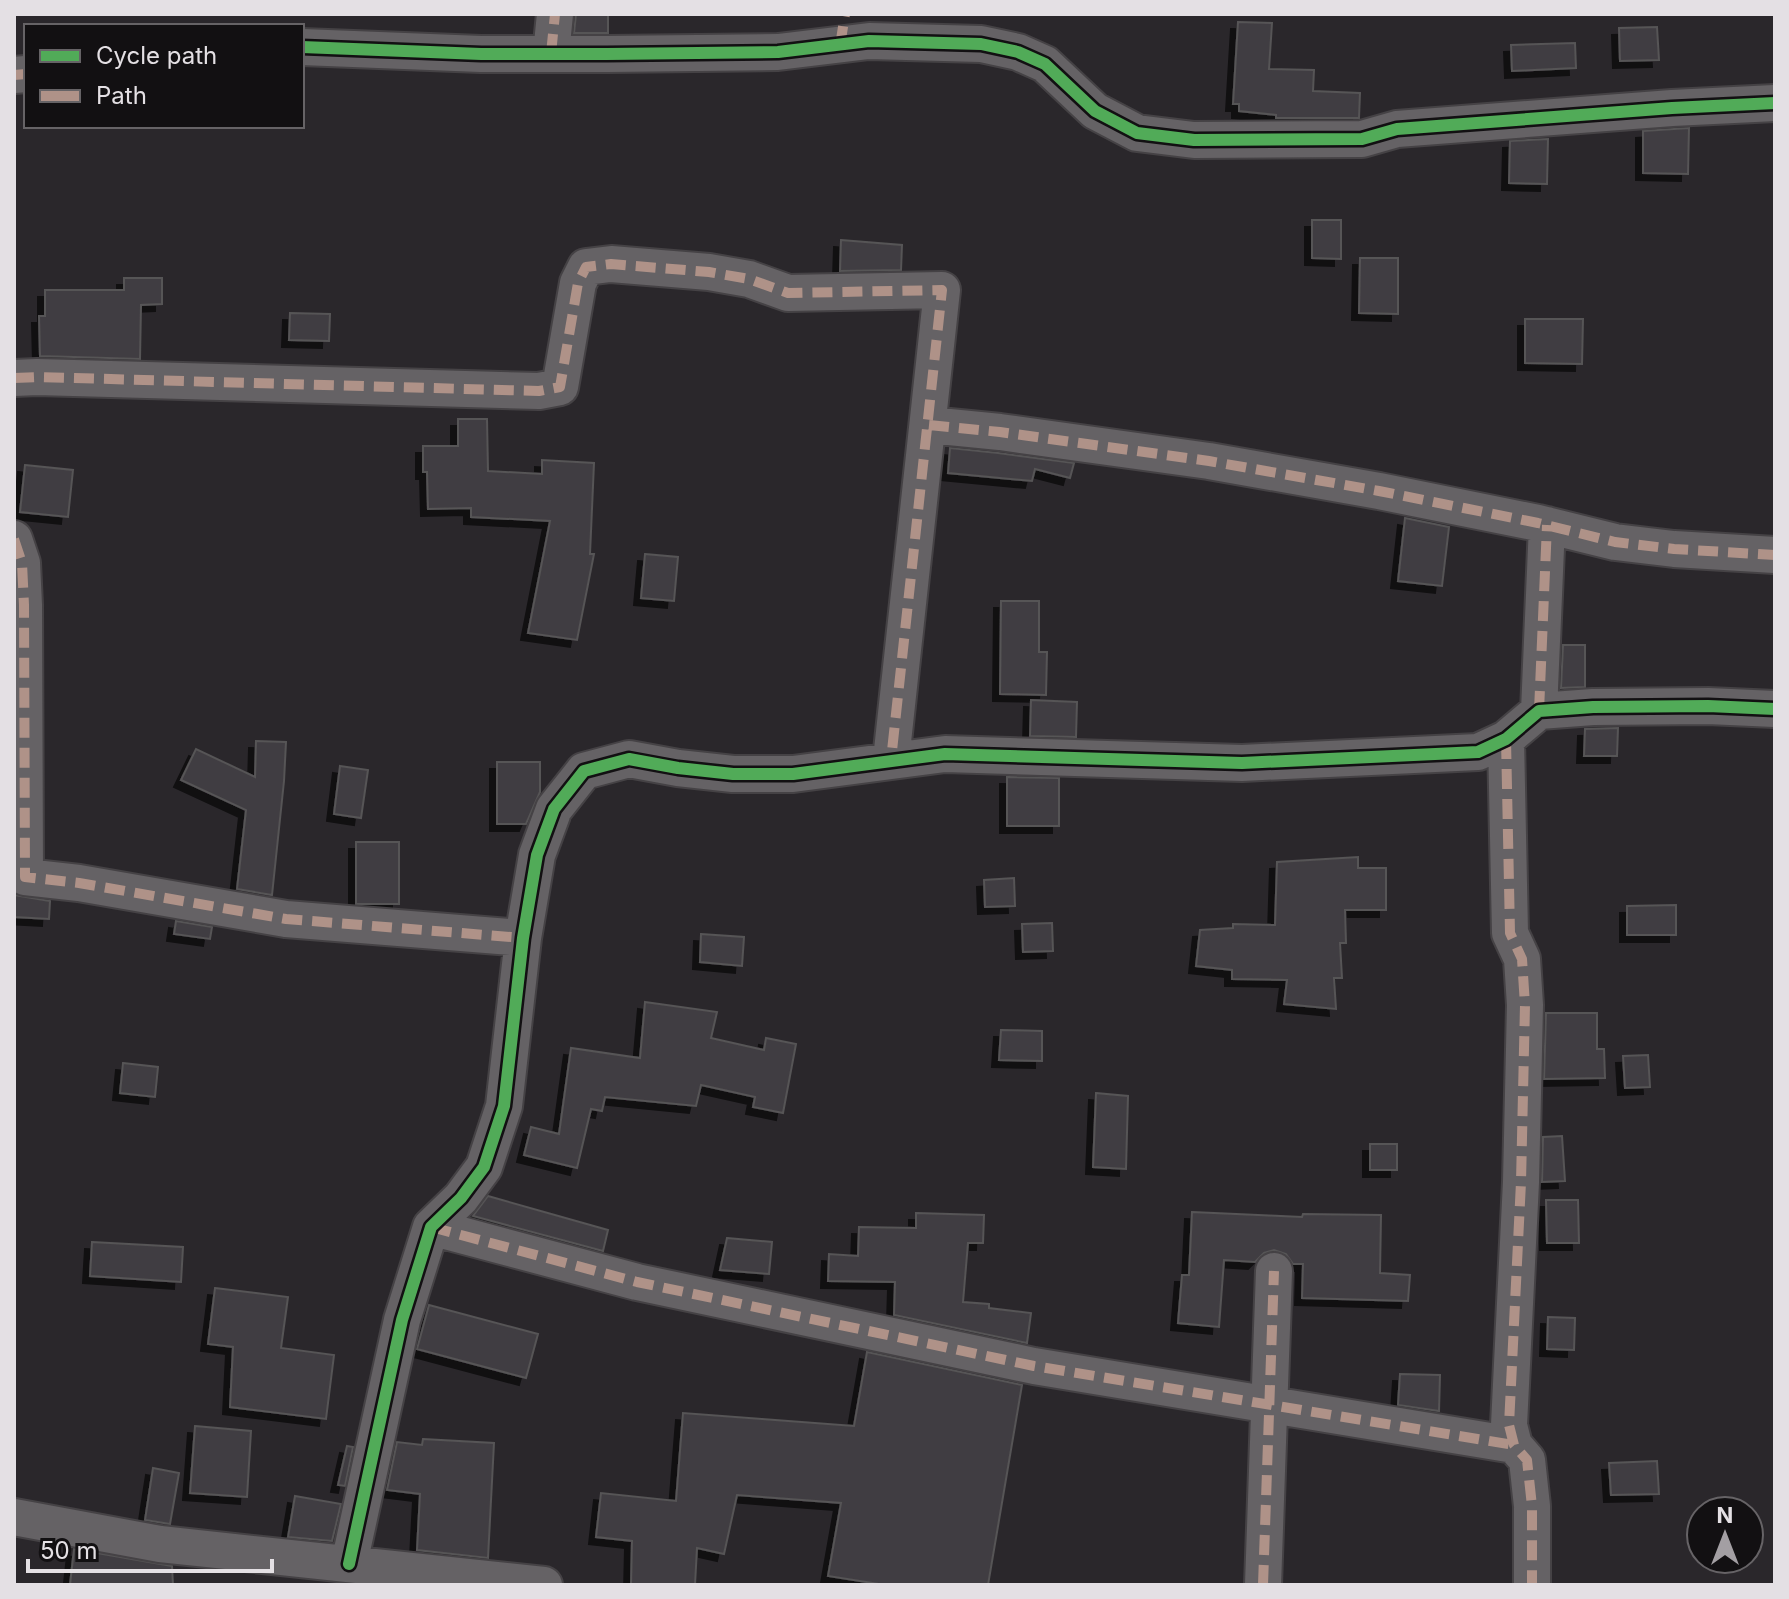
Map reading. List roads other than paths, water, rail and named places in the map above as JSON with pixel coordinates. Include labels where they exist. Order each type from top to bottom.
[{"type":"street","points":[[551,54],[555,14]]},
{"type":"street","points":[[304,47],[481,54],[778,52],[843,30],[869,41],[981,44],[1018,52],[1045,64],[1095,111],[1137,133],[1194,140],[1362,139],[1397,129],[1775,103]]},
{"type":"street","points":[[14,378],[539,391],[560,387],[578,283],[586,267],[611,264],[709,272],[749,279],[788,293],[942,290],[891,760]]},
{"type":"street","points":[[929,425],[1209,461],[1379,491],[1615,542],[1775,555]]},
{"type":"street","points":[[1539,711],[1547,525]]},
{"type":"street","points":[[14,539],[22,563],[24,605],[25,877],[286,919],[523,938]]},
{"type":"street","points":[[349,1564],[402,1320],[431,1227],[461,1198],[484,1167],[504,1106],[523,938],[537,855],[554,809],[584,771],[629,759],[733,774],[793,774],[945,754],[1242,763],[1478,752],[1506,739],[1539,711],[1694,706],[1775,709]]},
{"type":"street","points":[[1506,739],[1510,933],[1522,959],[1525,1005],[1521,1182],[1509,1425],[1514,1445],[1527,1460],[1532,1506],[1532,1585]]},
{"type":"street","points":[[431,1227],[637,1282],[1049,1369],[1514,1445]]},
{"type":"street","points":[[1263,1585],[1274,1271]]},
{"type":"street","points":[[14,1517],[160,1544],[544,1585]]}]
